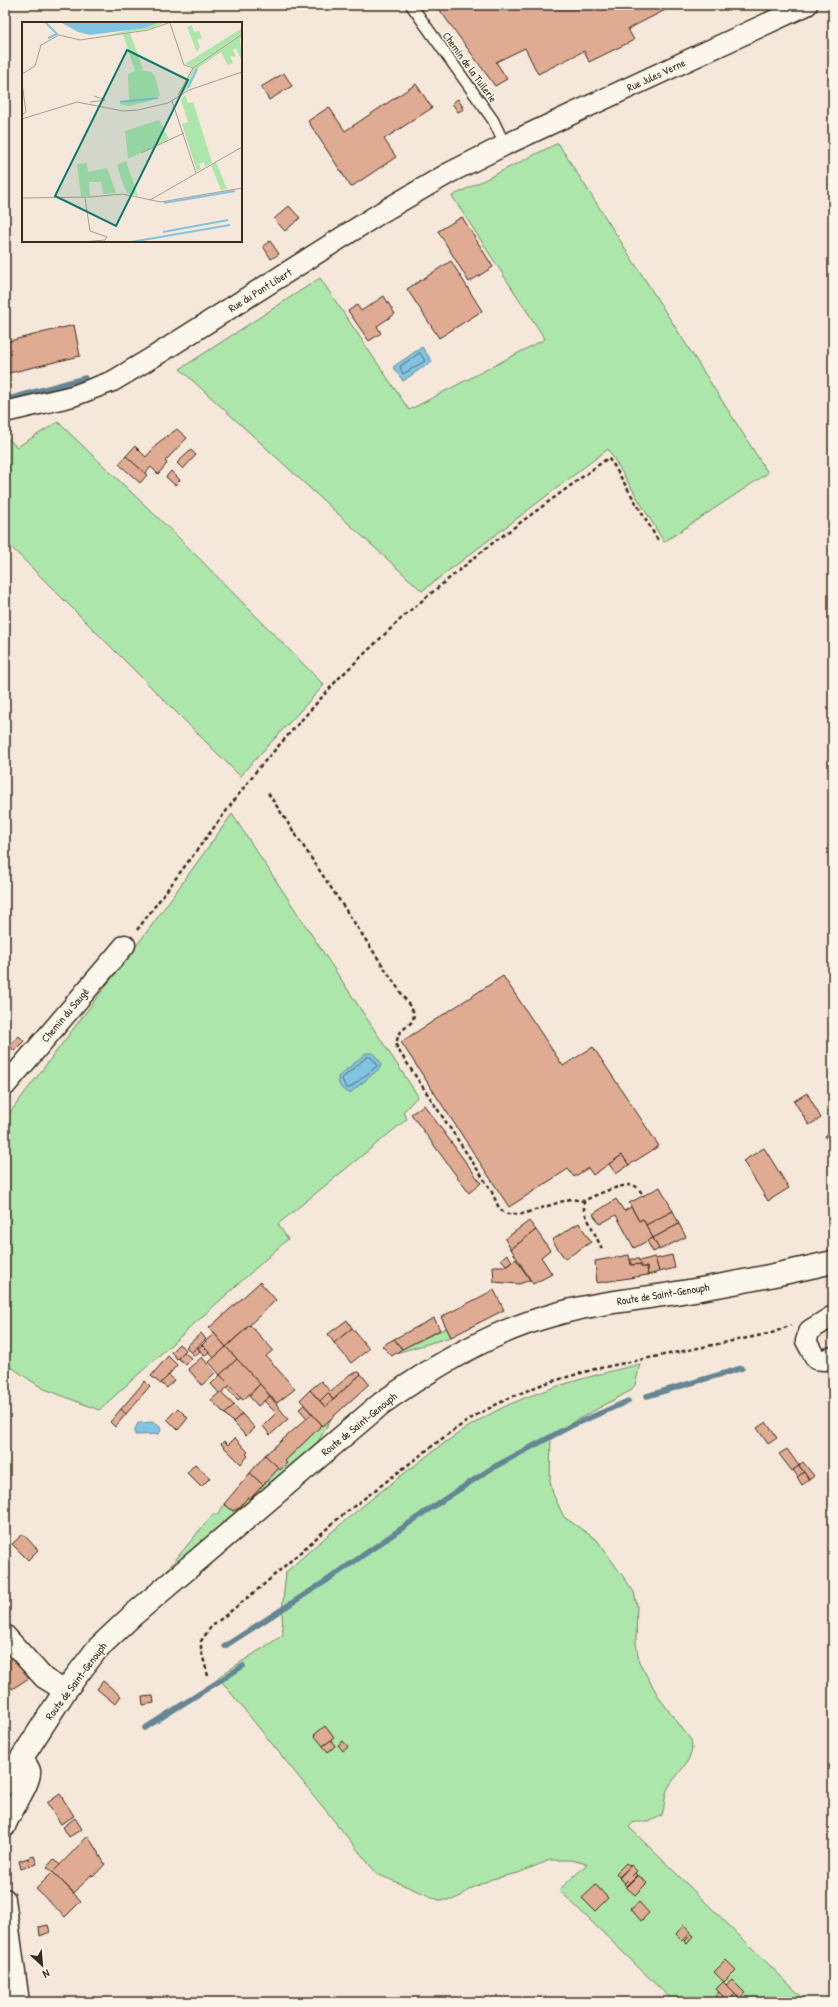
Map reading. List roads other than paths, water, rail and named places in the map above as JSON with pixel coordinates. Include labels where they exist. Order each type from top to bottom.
[{"type":"street","name":"Rue Jules Verne","points":[[505,145],[807,5]]},
{"type":"street","name":"Rue du Pont Libert","points":[[5,412],[73,396],[113,381],[382,212],[449,173],[505,145]]},
{"type":"street","name":"Chemin du Saugé","points":[[5,1086],[125,945]]},
{"type":"street","name":"Route de Saint-Genouph","points":[[5,1784],[65,1691],[97,1649],[133,1615],[382,1403],[425,1373],[458,1353],[514,1328],[552,1315],[578,1308],[691,1291],[833,1262]]},
{"type":"street","points":[[833,1316],[813,1327],[806,1337],[813,1356],[819,1360],[833,1357]]},
{"type":"street","points":[[5,1635],[44,1678],[65,1691]]},
{"type":"street","points":[[5,1827],[28,1782],[30,1772],[27,1764],[21,1758]]},
{"type":"street","points":[[5,1899],[19,2002]]},
{"type":"lane","name":"Chemin de la Tuilerie","points":[[411,5],[493,120],[505,145]]},
{"type":"water","points":[[422,347],[432,361],[403,381],[393,367]]},
{"type":"water","points":[[366,1053],[373,1053],[381,1063],[380,1068],[350,1093],[345,1091],[341,1088],[338,1077]]},
{"type":"water","points":[[153,1422],[159,1425],[161,1430],[159,1434],[135,1435],[135,1429],[138,1423]]},
{"type":"waterway","points":[[5,400],[85,378]]},
{"type":"waterway","points":[[647,1396],[742,1368]]},
{"type":"waterway","points":[[225,1646],[326,1581],[431,1508],[492,1468],[571,1426],[628,1401]]},
{"type":"waterway","points":[[145,1728],[243,1666]]}]
